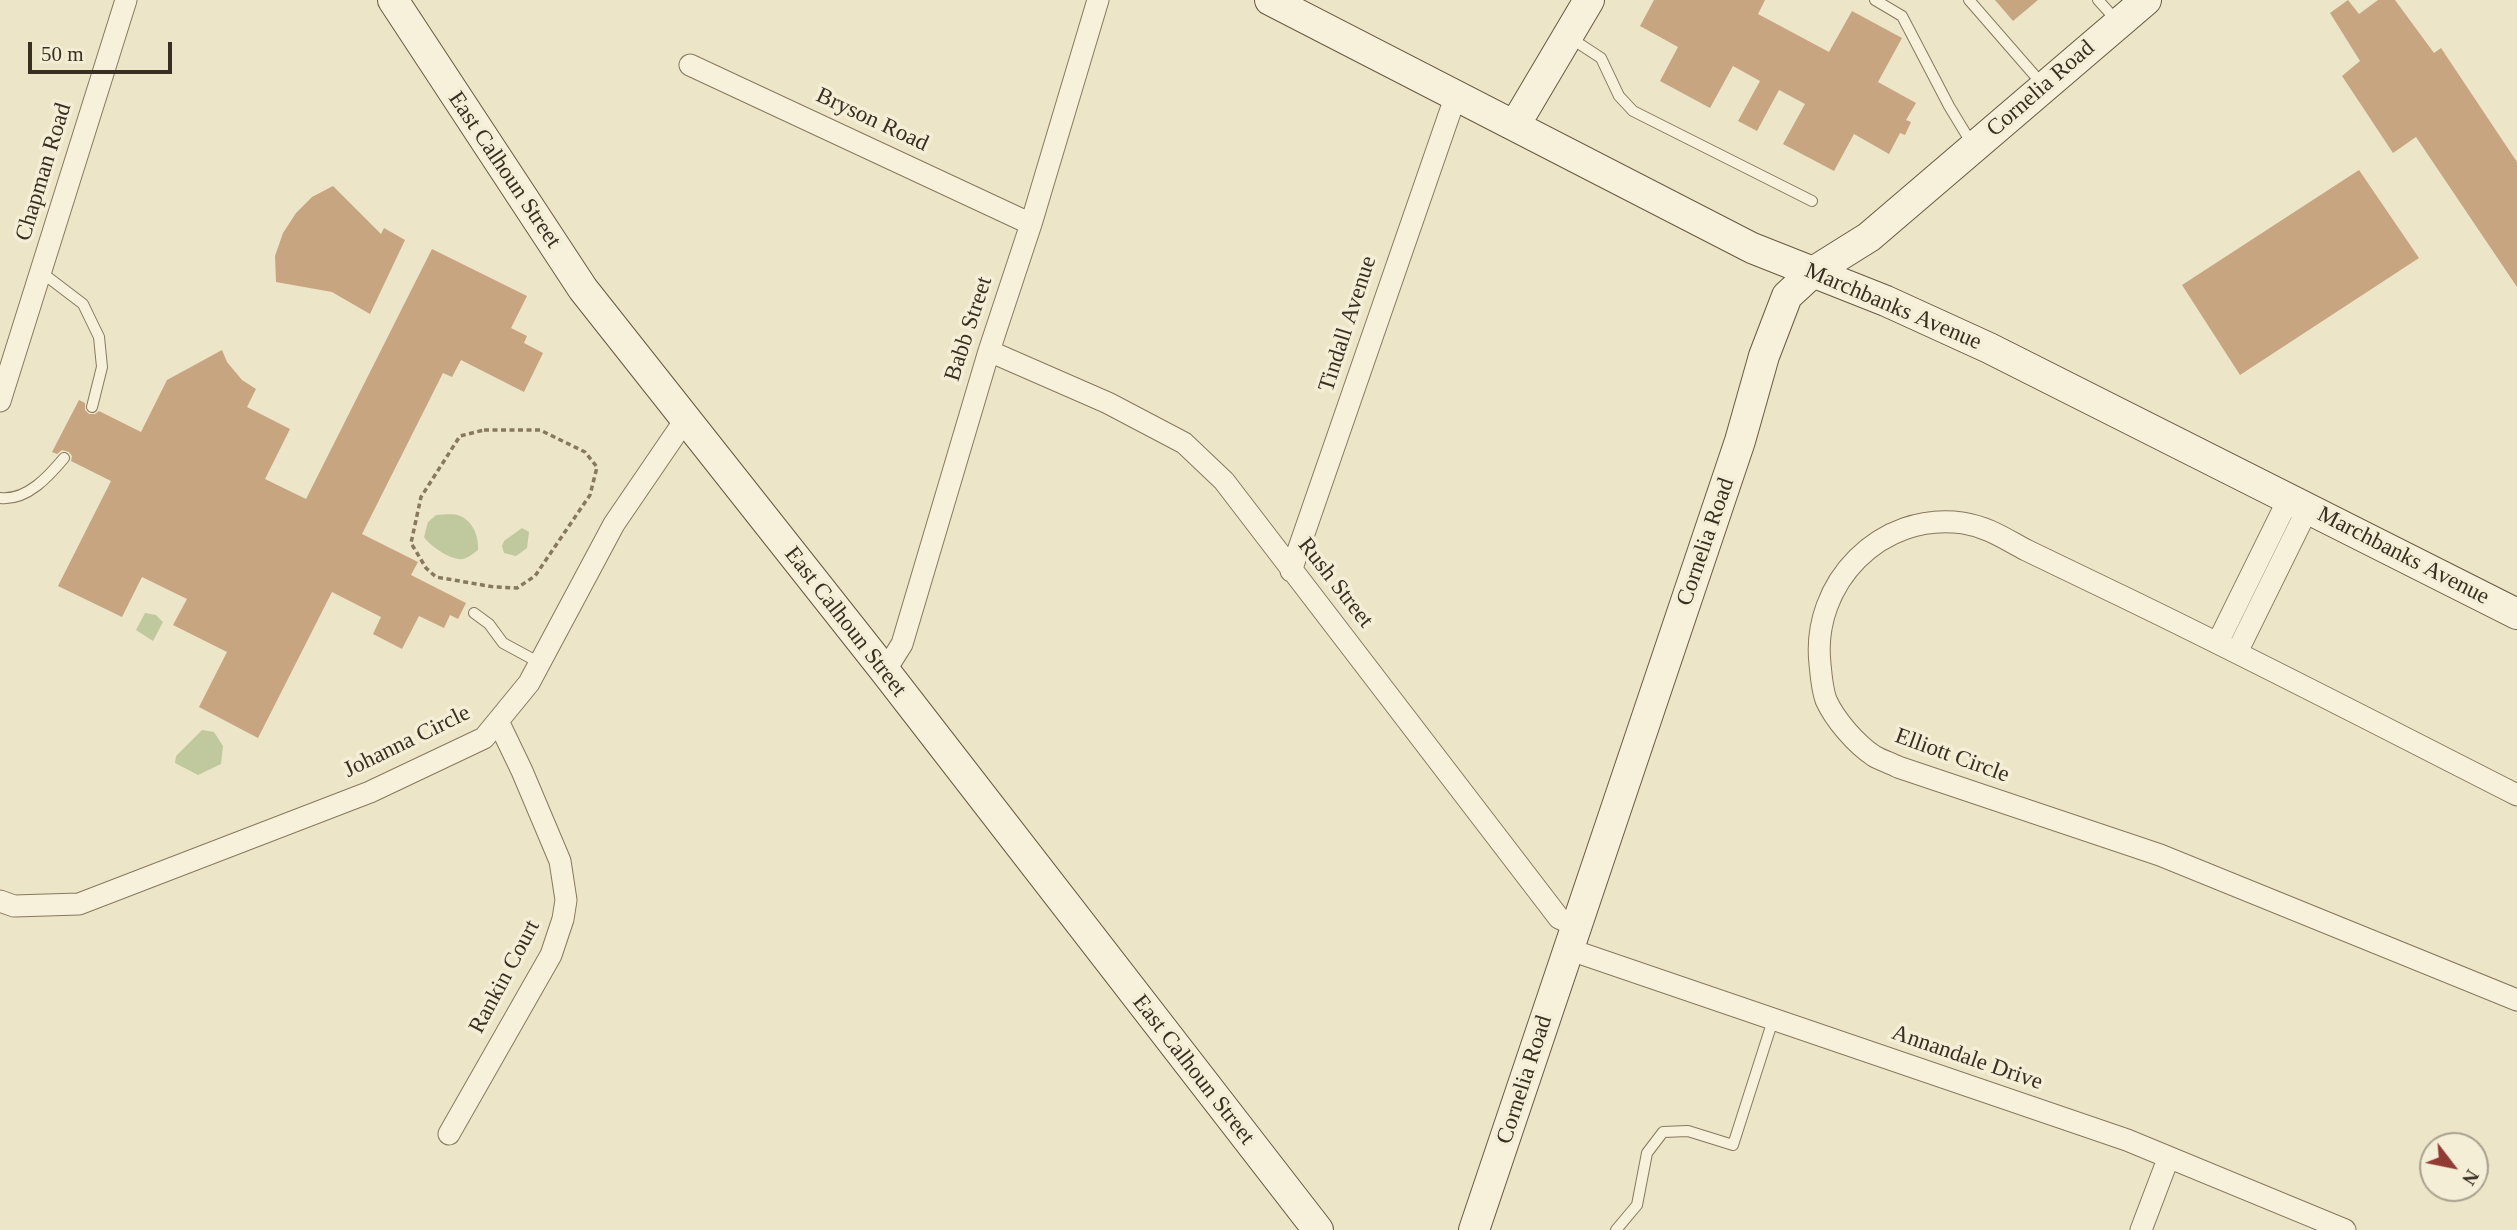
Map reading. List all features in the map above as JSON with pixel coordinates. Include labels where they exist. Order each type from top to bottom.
[{"type":"street","name":"Chapman Road","points":[[0,401],[126,0]]},
{"type":"street","name":"East Calhoun Street","points":[[393,0],[583,289],[885,671],[1318,1230]]},
{"type":"street","name":"Babb Street","points":[[885,671],[902,644],[1098,0]]},
{"type":"street","name":"Marchbanks Avenue","points":[[1270,0],[1752,248],[1886,302],[1989,348],[2517,614]]},
{"type":"street","points":[[1515,125],[1589,0]]},
{"type":"street","name":"Cornelia Road","points":[[1474,1230],[1740,441],[1764,356],[1787,296],[1813,272],[1869,237],[2146,0]]},
{"type":"street","name":"Bryson Road","points":[[690,65],[1031,224]]},
{"type":"street","name":"Tindall Avenue","points":[[1291,571],[1405,235],[1456,95]]},
{"type":"street","name":"Rush Street","points":[[989,351],[1108,403],[1184,443],[1224,481],[1572,937]]},
{"type":"street","name":"Johanna Circle","points":[[0,901],[14,906],[79,904],[370,792],[484,738],[529,683],[614,524],[685,420]]},
{"type":"street","points":[[2227,647],[2299,503]]},
{"type":"street","name":"Elliott Circle","points":[[2517,795],[2227,647],[1984,528],[1941,522],[1919,524],[1878,541],[1861,554],[1829,598],[1819,629],[1819,657],[1826,700],[1840,722],[1873,755],[1898,767],[2160,855],[2517,1000]]},
{"type":"street","name":"Rankin Court","points":[[449,1134],[551,955],[564,919],[565,891],[560,861],[498,721]]},
{"type":"street","name":"Annandale Drive","points":[[1572,937],[1773,1020],[2103,1132],[2345,1230]]},
{"type":"street","points":[[2141,1230],[2168,1159]]},
{"type":"lane","points":[[1875,0],[1902,16],[1949,106],[1974,147]]},
{"type":"lane","points":[[1969,0],[2044,87]]},
{"type":"lane","points":[[2098,0],[2119,23]]},
{"type":"lane","points":[[1567,36],[1601,58],[1619,96],[1633,111],[1812,201]]},
{"type":"lane","points":[[41,272],[83,304],[99,337],[102,367],[92,407]]},
{"type":"lane","points":[[0,498],[21,495],[47,478],[64,458]]},
{"type":"lane","points":[[474,613],[489,624],[503,643],[540,663]]},
{"type":"lane","points":[[1616,1230],[1637,1205],[1647,1153],[1663,1132],[1688,1131],[1733,1145],[1773,1020]]},
{"type":"path","points":[[484,430],[540,430],[585,452],[597,467],[590,495],[535,576],[517,588],[456,581],[436,577],[426,568],[411,543],[421,497],[460,436],[484,430]]},
{"type":"green space","points":[[451,514],[465,518],[476,535],[478,550],[467,558],[458,559],[431,545],[424,537],[428,522],[436,515]]},
{"type":"green space","points":[[522,528],[529,532],[527,548],[516,556],[504,553],[504,541]]},
{"type":"green space","points":[[145,613],[156,615],[163,622],[153,641],[136,630]]},
{"type":"green space","points":[[202,730],[214,732],[223,746],[221,764],[198,775],[175,763],[176,756]]},
{"type":"building","points":[[1654,0],[1765,0],[1758,14],[1829,52],[1852,11],[1902,38],[1878,82],[1916,103],[1906,120],[1911,122],[1905,135],[1900,133],[1889,154],[1854,134],[1834,171],[1783,144],[1805,104],[1779,90],[1757,131],[1738,121],[1760,81],[1733,66],[1710,108],[1660,81],[1678,47],[1640,26]]},
{"type":"building","points":[[1995,0],[2038,0],[2013,21]]},
{"type":"building","points":[[2348,0],[2359,14],[2378,0],[2395,0],[2434,53],[2441,48],[2517,162],[2517,287],[2416,137],[2393,153],[2342,76],[2360,61],[2330,13]]},
{"type":"building","points":[[2359,170],[2419,258],[2240,375],[2182,285]]},
{"type":"building","points":[[333,186],[381,234],[384,228],[405,240],[370,314],[332,292],[276,282],[275,256],[283,233],[296,213],[312,197]]},
{"type":"building","points":[[432,249],[527,296],[511,328],[527,336],[524,343],[543,353],[524,392],[461,360],[452,377],[443,373],[362,534],[418,562],[411,575],[466,603],[458,619],[450,615],[444,628],[419,616],[402,649],[373,634],[381,617],[332,592],[258,738],[199,707],[227,652],[173,625],[187,599],[142,577],[122,617],[58,586],[111,481],[71,461],[69,452],[52,452],[79,400],[85,403],[85,410],[89,414],[99,411],[141,432],[167,380],[222,350],[227,362],[242,380],[256,389],[247,407],[290,429],[265,479],[306,499]]}]
